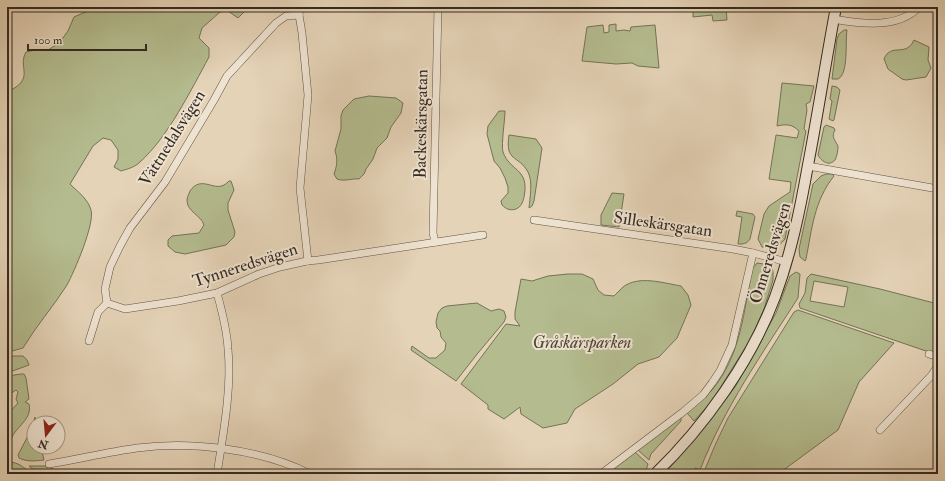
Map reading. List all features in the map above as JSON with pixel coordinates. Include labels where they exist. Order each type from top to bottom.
[{"type":"street","name":"Backeskärsgatan","points":[[435,242],[433,233],[438,7]]},
{"type":"street","name":"Önneredsvägen","points":[[655,474],[678,451],[702,422],[734,378],[766,318],[775,297],[787,262],[800,211],[836,7]]},
{"type":"street","points":[[833,19],[857,22],[891,22],[902,19],[914,12],[919,7]]},
{"type":"street","name":"Vättnedalsvägen","points":[[107,303],[105,289],[110,267],[120,246],[130,228],[165,182],[227,76],[276,23],[286,16],[300,11],[308,95],[300,188],[308,261]]},
{"type":"street","points":[[808,166],[938,189]]},
{"type":"street","name":"Silleskärsgatan","points":[[534,220],[753,253],[787,262]]},
{"type":"street","name":"Tynneredsvägen","points":[[107,303],[125,309],[178,301],[217,293],[260,274],[308,261],[483,235]]},
{"type":"street","points":[[601,474],[683,412],[703,395],[712,383],[720,371],[732,345],[753,253]]},
{"type":"street","points":[[217,293],[224,315],[229,350],[228,386],[217,474]]},
{"type":"street","points":[[89,342],[98,312],[107,303]]},
{"type":"street","points":[[929,354],[938,357]]},
{"type":"street","points":[[880,430],[938,366]]},
{"type":"street","points":[[50,464],[136,448],[188,445],[221,449],[269,459],[310,474]]},
{"type":"green space","points":[[97,7],[247,7],[238,18],[228,11],[220,12],[202,28],[199,38],[209,48],[209,57],[187,98],[160,140],[140,162],[134,167],[121,171],[114,167],[118,159],[118,150],[111,140],[103,138],[93,146],[70,184],[85,199],[91,210],[90,226],[79,259],[67,285],[23,348],[12,351],[7,349],[7,91],[16,87],[23,79],[23,62],[26,52],[48,50],[59,43],[68,31],[74,17]]},
{"type":"green space","points":[[693,7],[726,7],[727,20],[713,21],[712,15],[693,17]]},
{"type":"green space","points":[[616,24],[616,31],[630,31],[631,27],[655,25],[659,68],[638,66],[632,63],[616,64],[582,61],[587,27],[603,25],[604,33],[609,32],[609,25]]},
{"type":"green space","points":[[844,30],[847,30],[844,71],[838,79],[832,79],[837,39],[839,34]]},
{"type":"green space","points":[[914,40],[929,47],[928,60],[931,68],[926,77],[906,80],[902,79],[888,69],[884,59],[891,51],[907,48]]},
{"type":"green space","points":[[782,83],[814,86],[810,102],[806,104],[807,110],[804,129],[806,131],[785,239],[775,247],[766,248],[762,247],[758,239],[764,214],[769,206],[790,192],[791,182],[769,179],[776,135],[797,138],[799,131],[789,125],[777,126]]},
{"type":"green space","points":[[832,86],[837,87],[840,90],[833,121],[829,119],[832,101],[830,99]]},
{"type":"green space","points":[[369,96],[396,98],[403,103],[401,113],[391,127],[387,138],[377,148],[373,159],[364,174],[359,179],[337,179],[334,174],[337,162],[335,151],[341,129],[341,116],[343,110],[354,99]]},
{"type":"green space","points":[[499,111],[505,111],[502,143],[503,152],[510,163],[522,175],[524,181],[525,188],[522,204],[514,210],[505,208],[502,205],[501,201],[508,193],[508,187],[500,168],[494,161],[487,134],[488,126]]},
{"type":"green space","points":[[826,125],[834,128],[835,130],[833,137],[838,146],[835,160],[830,163],[823,161],[818,155],[824,127]]},
{"type":"green space","points":[[509,135],[536,139],[542,148],[534,201],[532,206],[529,208],[531,190],[530,176],[524,166],[511,154],[508,144]]},
{"type":"green space","points":[[832,174],[834,176],[822,195],[818,205],[805,261],[800,257],[799,249],[813,184],[821,176]]},
{"type":"green space","points":[[231,181],[234,190],[228,203],[228,210],[235,232],[234,237],[226,245],[185,254],[175,252],[168,246],[168,240],[172,236],[199,233],[204,225],[189,208],[187,199],[190,191],[198,184],[220,186],[225,185]]},
{"type":"green space","points":[[612,193],[624,194],[619,227],[601,225],[601,215]]},
{"type":"green space","points":[[737,211],[753,214],[755,217],[750,239],[748,242],[743,244],[738,244],[742,217],[736,216]]},
{"type":"green space","points":[[757,263],[771,265],[773,272],[773,280],[764,309],[750,340],[712,401],[694,421],[687,413],[712,390],[722,376],[735,347],[740,332],[752,269]]},
{"type":"green space","points":[[796,272],[800,274],[798,298],[732,403],[720,425],[700,470],[695,468],[693,474],[668,474],[666,472],[696,437],[735,387],[776,313],[790,276]]},
{"type":"green space","name":"Gråskärsparken","points":[[582,274],[593,279],[598,290],[604,295],[614,296],[623,287],[636,281],[651,281],[681,286],[688,295],[691,305],[677,338],[659,357],[638,364],[613,384],[575,409],[567,423],[543,428],[521,414],[520,407],[504,419],[488,409],[488,405],[461,384],[506,324],[520,326],[515,319],[515,312],[521,279],[532,281],[548,276]]},
{"type":"green space","points":[[811,274],[880,289],[938,304],[938,353],[926,351],[800,308],[799,304],[805,293],[807,278]],"holes":[[[814,281],[848,287],[844,307],[810,301]]]},
{"type":"green space","points":[[477,303],[491,311],[499,309],[504,311],[506,317],[504,322],[456,381],[411,350],[412,346],[429,358],[436,358],[445,350],[446,343],[441,337],[440,331],[437,328],[436,322],[438,313],[442,308],[447,306]]},
{"type":"green space","points":[[798,310],[894,343],[859,382],[838,430],[778,474],[703,474],[728,418],[794,312]]},
{"type":"green space","points":[[13,356],[23,356],[29,365],[7,373],[7,359]]},
{"type":"green space","points":[[24,374],[26,378],[29,399],[25,402],[29,404],[29,413],[26,415],[25,421],[13,435],[7,447],[7,415],[18,403],[16,399],[18,392],[16,390],[7,396],[7,379],[14,375]]},
{"type":"green space","points":[[681,417],[681,421],[651,454],[649,460],[638,450]]},
{"type":"green space","points":[[26,440],[26,455],[43,455],[44,460],[25,460],[19,458],[18,455]]},
{"type":"green space","points":[[635,452],[648,464],[645,474],[607,474]]},
{"type":"green space","points":[[7,462],[20,465],[31,474],[7,474]]},
{"type":"green space","points":[[29,466],[48,466],[61,474],[39,474]]}]
